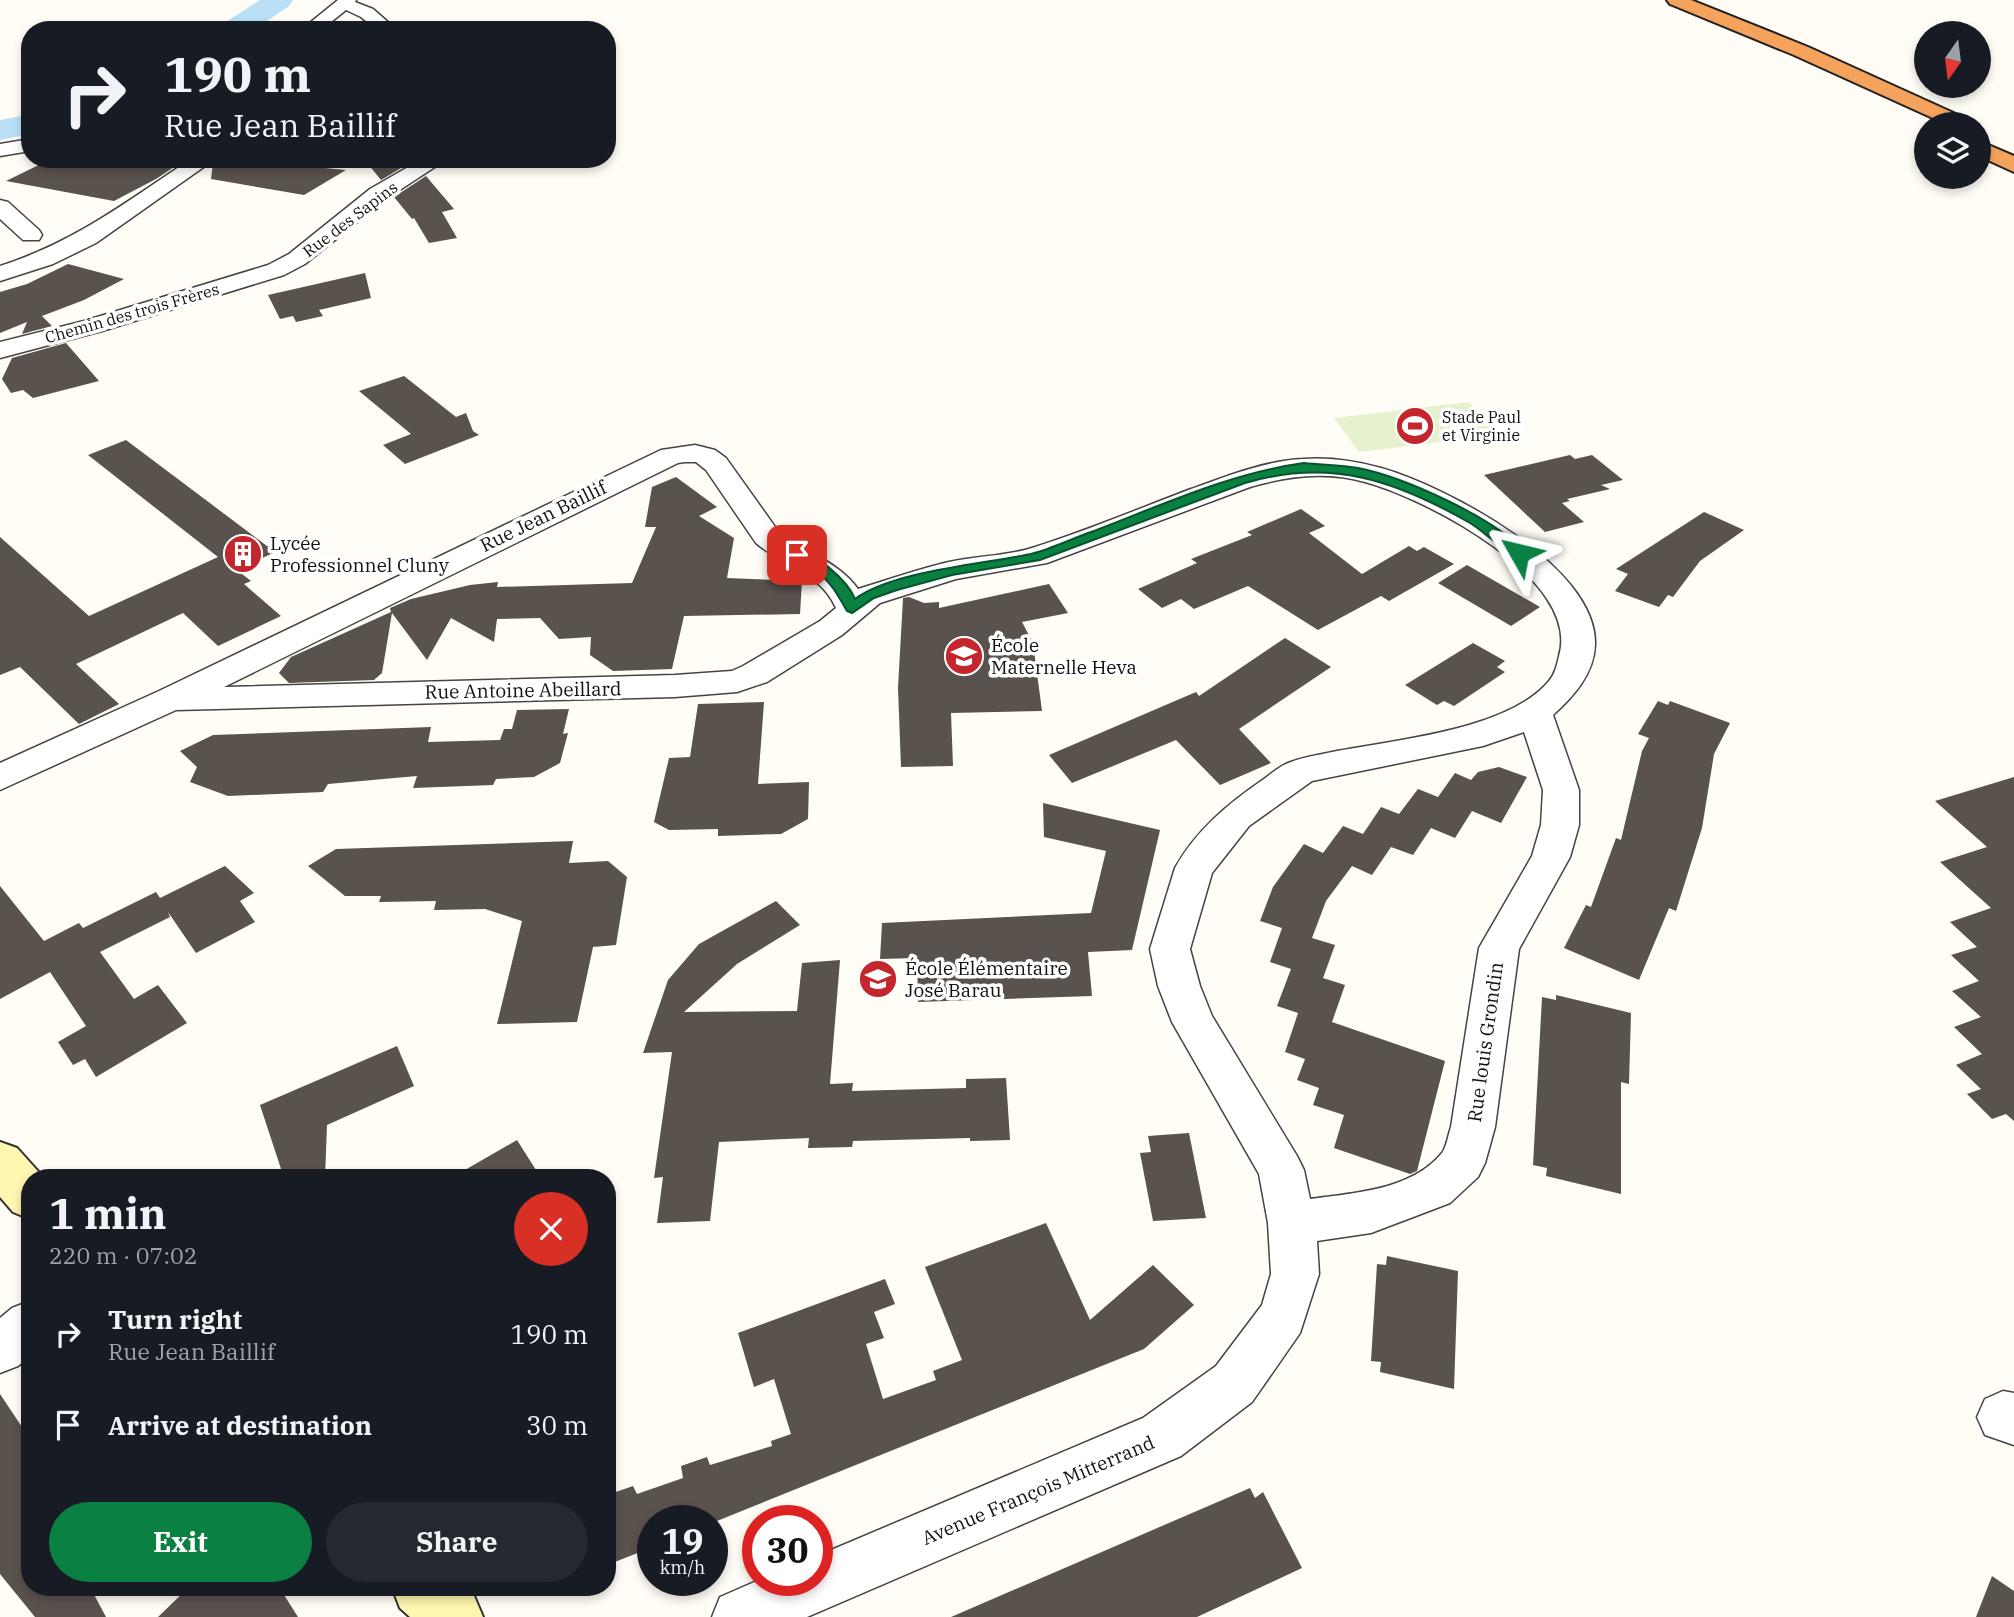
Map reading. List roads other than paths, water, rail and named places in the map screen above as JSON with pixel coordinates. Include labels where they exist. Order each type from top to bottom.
[{"type":"highway","points":[[1652,0],[1719,27],[1914,115]]},
{"type":"highway","points":[[1676,0],[1801,51],[1936,112]]},
{"type":"highway","points":[[1991,138],[2014,149]]},
{"type":"highway","points":[[1991,153],[2014,165]]},
{"type":"main road","points":[[0,1164],[21,1187]]},
{"type":"main road","points":[[431,1596],[453,1617]]},
{"type":"street","points":[[322,21],[347,2],[377,21]]},
{"type":"street","points":[[0,150],[21,146]]},
{"type":"street","points":[[3,273],[66,250],[111,225],[192,168]]},
{"type":"street","name":"Rue des Sapins","points":[[264,275],[298,259],[378,194],[422,168]]},
{"type":"street","points":[[0,207],[31,235],[64,234],[111,225]]},
{"type":"street","points":[[3,273],[22,258],[31,235]]},
{"type":"street","name":"Chemin des trois Frères","points":[[0,350],[93,326],[264,275]]},
{"type":"street","name":"Rue Jean Baillif","points":[[0,778],[171,699],[647,465],[671,456],[688,453],[709,458],[766,536],[785,550],[819,566],[847,595],[852,608]]},
{"type":"street","name":"Avenue François Mitterrand","points":[[740,1617],[1162,1437],[1234,1384],[1283,1316],[1294,1274],[1292,1223],[1281,1170],[1193,1023],[1179,986],[1170,949],[1194,868],[1236,817],[1301,771],[1483,734],[1535,713],[1560,689],[1571,673],[1579,645],[1575,620],[1561,593],[1535,565],[1476,521],[1374,475],[1340,468],[1304,467],[1273,471],[1036,557],[951,571],[892,587],[869,596],[852,608]]},
{"type":"street","name":"Rue Antoine Abeillard","points":[[171,699],[666,687],[737,681],[763,671],[802,647],[831,628],[852,608]]},
{"type":"street","name":"Rue louis Grondin","points":[[1292,1223],[1371,1212],[1434,1188],[1462,1163],[1473,1126],[1499,948],[1551,857],[1560,825],[1561,790],[1535,713]]},
{"type":"street","points":[[0,1349],[21,1332]]},
{"type":"waterway","points":[[248,21],[279,0]]},
{"type":"waterway","points":[[0,130],[21,126]]},
{"type":"place","name":"Stade Paul et Virginie","points":[[1415,426]]},
{"type":"place","name":"Lycée Professionnel Cluny","points":[[243,554]]},
{"type":"place","name":"École Maternelle Heva","points":[[964,656]]},
{"type":"place","name":"École Élémentaire José Barau","points":[[878,979]]}]
